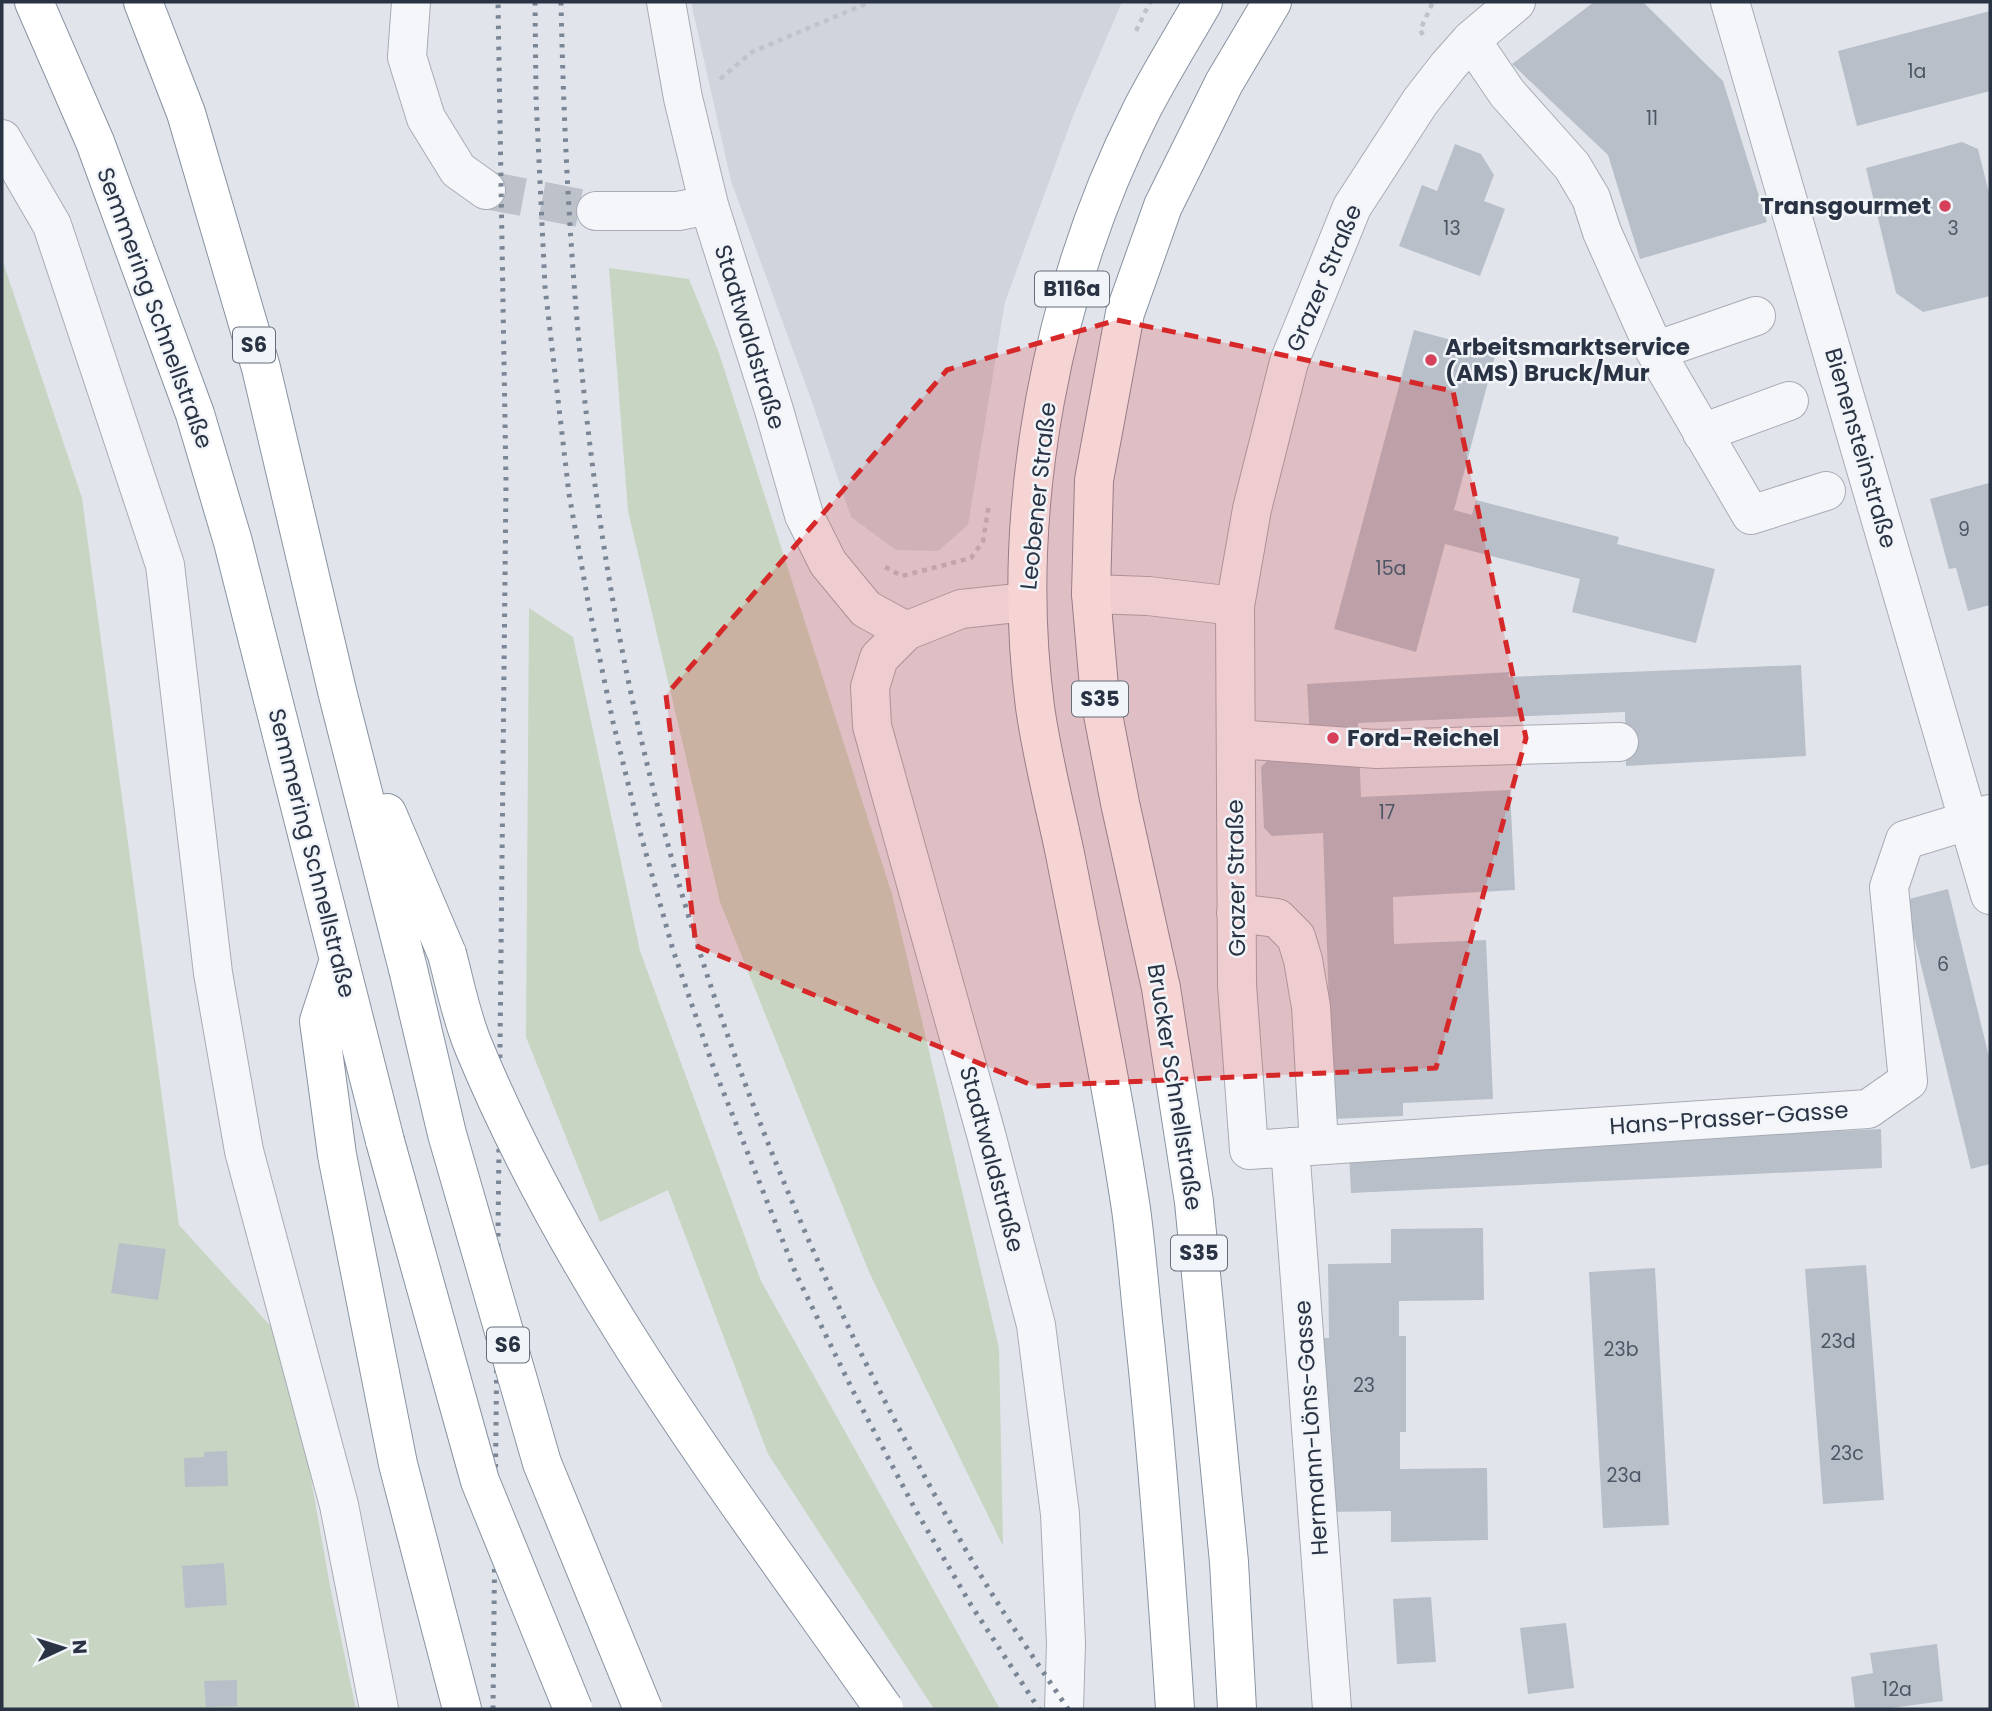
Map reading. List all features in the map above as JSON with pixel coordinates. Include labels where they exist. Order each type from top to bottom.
[{"type":"highway","name":"Semmering Schnellstraße","points":[[34,2],[96,142],[195,414],[233,542],[385,1141],[480,1481],[573,1709]]},
{"type":"highway","name":"S6","points":[[143,2],[187,113],[261,368],[338,695],[447,1134],[542,1463],[643,1709]]},
{"type":"highway","name":"Leobener Straße","points":[[1027,602],[1038,448],[1054,359],[1077,268],[1104,195],[1142,110],[1203,2]]},
{"type":"highway","name":"B116a","points":[[1091,594],[1094,480],[1125,313],[1163,206],[1224,83],[1272,2]]},
{"type":"highway","name":"Brucker Schnellstraße","points":[[1091,594],[1100,699],[1161,988],[1194,1202],[1229,1562],[1237,1709]]},
{"type":"highway","points":[[1027,602],[1035,708],[1098,1020],[1131,1211],[1156,1444],[1175,1709]]},
{"type":"highway","points":[[338,695],[447,954],[472,1043],[547,1204],[642,1363],[884,1709]]},
{"type":"highway","points":[[339,960],[319,1021],[337,1155],[398,1464],[461,1709]]},
{"type":"street","points":[[411,2],[407,57],[426,118],[457,170],[486,190]]},
{"type":"street","name":"Stadtwaldstraße","points":[[666,2],[683,98],[709,205],[804,515],[828,563],[866,609],[906,631]]},
{"type":"street","name":"Grazer Straße","points":[[1249,1150],[1237,985],[1235,606],[1252,509],[1289,362],[1352,207],[1420,102],[1447,66],[1471,40],[1516,2]]},
{"type":"street","name":"Bienensteinstraße","points":[[1730,2],[1980,817],[1990,895]]},
{"type":"street","points":[[1471,40],[1507,93],[1572,166],[1591,198],[1602,232],[1656,351],[1751,515],[1826,491]]},
{"type":"street","points":[[2,139],[52,225],[164,565],[213,974],[244,1151],[339,1505],[379,1709]]},
{"type":"street","points":[[596,211],[678,211],[709,205]]},
{"type":"street","points":[[1656,351],[1756,316]]},
{"type":"street","points":[[1702,433],[1790,401]]},
{"type":"street","points":[[1091,594],[1148,596],[1235,606]]},
{"type":"street","name":"Stadtwaldstraße","points":[[1027,602],[961,609],[906,631],[879,658],[870,687],[872,726],[986,1134],[1036,1325],[1059,1514],[1066,1643],[1064,1709]]},
{"type":"street","points":[[1236,739],[1377,749],[1619,741]]},
{"type":"street","name":"Hans-Prasser-Gasse","points":[[1249,1150],[1868,1109],[1908,1081],[1889,887],[1905,840],[1980,817]]},
{"type":"street","name":"Hermann-Löns-Gasse","points":[[1236,913],[1277,918],[1296,937],[1311,1007],[1305,1146],[1332,1709]]},
{"type":"path","points":[[718,82],[752,51],[870,2]]},
{"type":"path","points":[[1133,37],[1150,2]]},
{"type":"path","points":[[877,563],[902,576],[971,558],[983,541],[989,500]]},
{"type":"highlighted area","points":[[1117,320],[1453,391],[1526,738],[1436,1068],[1034,1086],[696,946],[666,695],[947,370]]},
{"type":"shaded area","points":[[691,2],[1122,2],[1073,116],[1005,302],[968,525],[938,551],[896,550],[851,517],[731,181]]},
{"type":"green space","points":[[2,259],[82,498],[179,1225],[287,1344],[330,1586],[356,1709],[2,1709]]},
{"type":"green space","points":[[609,268],[689,279],[719,353],[892,894],[999,1348],[1003,1546],[869,1272],[720,902],[628,511]]},
{"type":"green space","points":[[529,608],[573,637],[640,951],[761,1281],[1000,1709],[934,1709],[768,1454],[668,1190],[600,1222],[526,1037]]},
{"type":"building","points":[[1594,2],[1643,2],[1723,81],[1767,222],[1640,259],[1608,155],[1512,64]]},
{"type":"building","points":[[1990,11],[1990,91],[1857,126],[1838,51]]},
{"type":"building","points":[[1962,142],[1978,149],[1990,197],[1990,296],[1923,312],[1896,293],[1866,168]]},
{"type":"building","points":[[1455,144],[1481,154],[1494,175],[1484,201],[1505,209],[1480,276],[1399,246],[1422,185],[1437,191]]},
{"type":"building","points":[[1414,330],[1496,352],[1454,510],[1472,515],[1476,500],[1619,537],[1617,544],[1715,569],[1696,643],[1572,612],[1580,579],[1445,544],[1416,652],[1334,629]]},
{"type":"building","points":[[1989,483],[1990,605],[1968,611],[1956,568],[1949,569],[1930,499]]},
{"type":"building","points":[[1801,665],[1806,756],[1626,766],[1625,712],[1358,723],[1361,797],[1510,790],[1515,890],[1393,897],[1394,944],[1486,940],[1493,1099],[1403,1103],[1403,1116],[1333,1119],[1323,833],[1272,836],[1264,828],[1261,767],[1268,760],[1311,758],[1307,684],[1510,672],[1508,677]]},
{"type":"building","points":[[1948,889],[1990,1061],[1990,1164],[1971,1169],[1905,900]]},
{"type":"building","points":[[1881,1129],[1882,1168],[1351,1193],[1349,1154]]},
{"type":"building","points":[[1483,1228],[1484,1300],[1399,1301],[1399,1336],[1406,1336],[1406,1432],[1400,1432],[1400,1469],[1487,1468],[1488,1540],[1391,1542],[1391,1511],[1330,1512],[1322,1338],[1329,1338],[1328,1264],[1391,1263],[1391,1229]]},
{"type":"building","points":[[119,1243],[166,1249],[158,1300],[111,1293]]},
{"type":"building","points":[[1866,1265],[1884,1500],[1823,1504],[1805,1269]]},
{"type":"building","points":[[1655,1268],[1669,1525],[1603,1528],[1589,1272]]},
{"type":"building","points":[[227,1451],[228,1486],[185,1487],[184,1458],[204,1457],[204,1452]]},
{"type":"building","points":[[224,1563],[227,1605],[185,1608],[182,1566]]},
{"type":"building","points":[[1431,1597],[1436,1662],[1397,1664],[1393,1599]]},
{"type":"building","points":[[1566,1623],[1574,1688],[1528,1694],[1520,1628]]},
{"type":"building","points":[[1937,1644],[1943,1701],[1884,1709],[1855,1709],[1851,1677],[1873,1673],[1870,1653]]},
{"type":"building","points":[[237,1680],[237,1706],[206,1707],[204,1681]]},
{"type":"tunnel","points":[[486,190],[596,211]]},
{"type":"railway","points":[[493,1709],[506,482],[498,2]]},
{"type":"railway","points":[[535,2],[536,97],[545,287],[569,494],[613,722],[673,950],[713,1066],[796,1274],[915,1509],[971,1605],[1039,1709]]},
{"type":"railway","points":[[561,2],[569,216],[588,430],[608,572],[633,703],[664,832],[702,959],[746,1085],[795,1208],[849,1329],[909,1448],[974,1564],[1068,1709]]},
{"type":"place","name":"Transgourmet","points":[[1945,206]]},
{"type":"place","name":"Arbeitsmarktservice (AMS) Bruck/Mur","points":[[1431,360]]},
{"type":"place","name":"Ford-Reichel","points":[[1333,738]]}]
